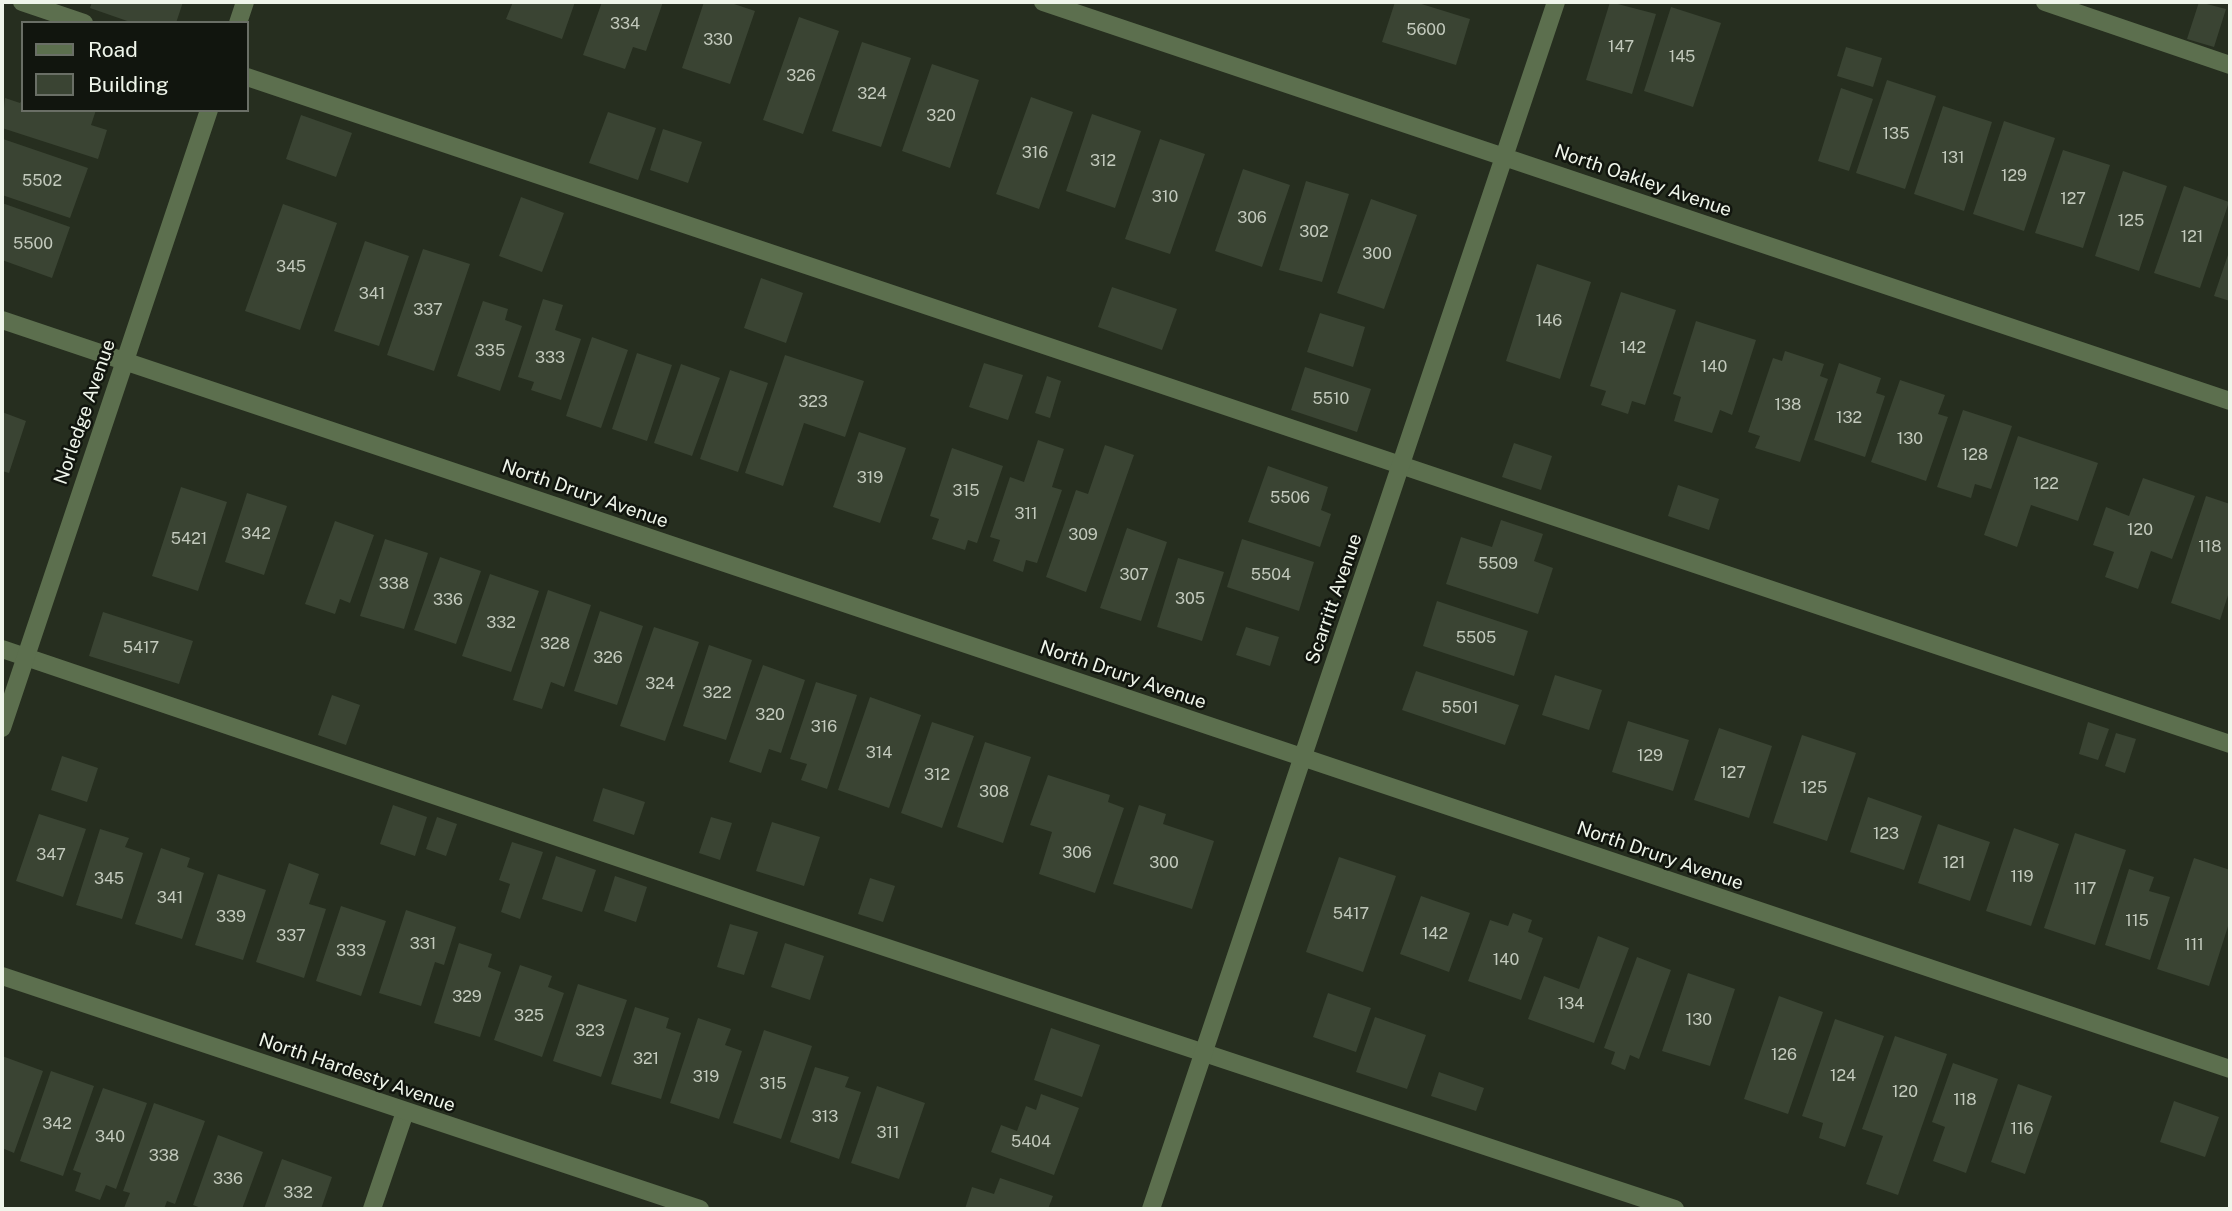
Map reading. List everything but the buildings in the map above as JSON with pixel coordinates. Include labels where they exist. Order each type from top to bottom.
[{"type":"street","points":[[22,2],[78,21]]},
{"type":"street","points":[[239,21],[245,2]]},
{"type":"street","name":"North Oakley Avenue","points":[[1043,2],[2230,401]]},
{"type":"street","name":"Scarritt Avenue","points":[[1151,1209],[1556,2]]},
{"type":"street","points":[[2045,2],[2230,65]]},
{"type":"street","points":[[248,77],[2230,744]]},
{"type":"street","name":"Norledge Avenue","points":[[2,728],[208,112]]},
{"type":"street","name":"North Drury Avenue","points":[[2,320],[2230,1069]]},
{"type":"street","points":[[2,649],[1675,1209]]},
{"type":"street","name":"North Hardesty Avenue","points":[[2,976],[700,1209]]},
{"type":"street","points":[[372,1209],[405,1112]]}]
